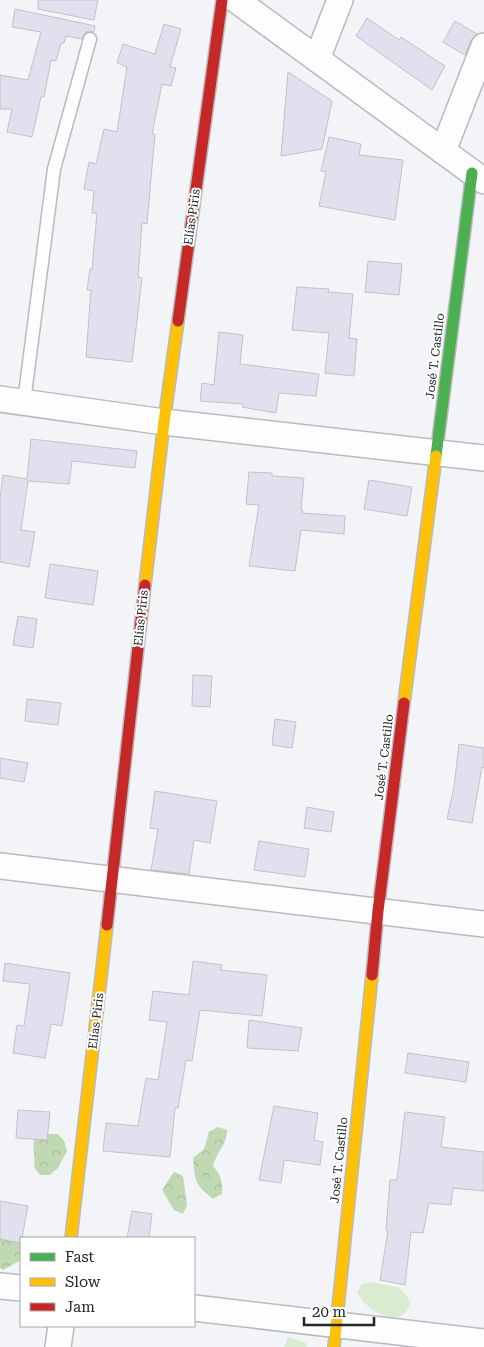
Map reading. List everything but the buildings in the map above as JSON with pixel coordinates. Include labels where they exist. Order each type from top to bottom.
[{"type":"street","name":"Elías Piris","points":[[71,1237],[164,422],[222,0]]},
{"type":"street","points":[[236,0],[478,177]]},
{"type":"street","points":[[317,59],[340,0]]},
{"type":"street","points":[[442,151],[484,46]]},
{"type":"street","name":"José T. Castillo","points":[[335,1336],[378,911],[437,454],[478,177]]},
{"type":"street","points":[[0,399],[164,422],[484,458]]},
{"type":"street","points":[[0,866],[484,924]]},
{"type":"street","points":[[0,1286],[20,1288]]},
{"type":"street","points":[[195,1308],[335,1336],[484,1342]]},
{"type":"street","points":[[58,1347],[61,1327]]},
{"type":"lane","points":[[24,402],[54,169],[90,39]]},
{"type":"green space","points":[[218,1127],[227,1130],[227,1135],[213,1166],[221,1179],[222,1194],[213,1199],[197,1182],[193,1158],[204,1149],[209,1132]]},
{"type":"green space","points":[[42,1134],[58,1134],[64,1141],[67,1151],[58,1168],[50,1175],[40,1175],[34,1167],[34,1139]]},
{"type":"green space","points":[[174,1172],[183,1176],[187,1205],[183,1214],[174,1210],[162,1190]]},
{"type":"green space","points":[[0,1230],[16,1231],[25,1237],[20,1237],[20,1261],[3,1270],[0,1268]]},
{"type":"green space","points":[[372,1282],[400,1288],[411,1302],[404,1313],[398,1317],[386,1316],[374,1311],[364,1302],[357,1293],[362,1284]]},
{"type":"green space","points":[[288,1337],[306,1343],[307,1347],[284,1347]]},
{"type":"traffic: fast","points":[[436,456],[472,173]]},
{"type":"traffic: slow","points":[[145,585],[178,321]]},
{"type":"traffic: slow","points":[[404,703],[436,456]]},
{"type":"traffic: slow","points":[[71,1237],[107,925]]},
{"type":"traffic: slow","points":[[334,1347],[372,975]]},
{"type":"traffic: jam","points":[[178,321],[222,0]]},
{"type":"traffic: jam","points":[[107,925],[145,585]]},
{"type":"traffic: jam","points":[[372,975],[378,911],[404,703]]}]
